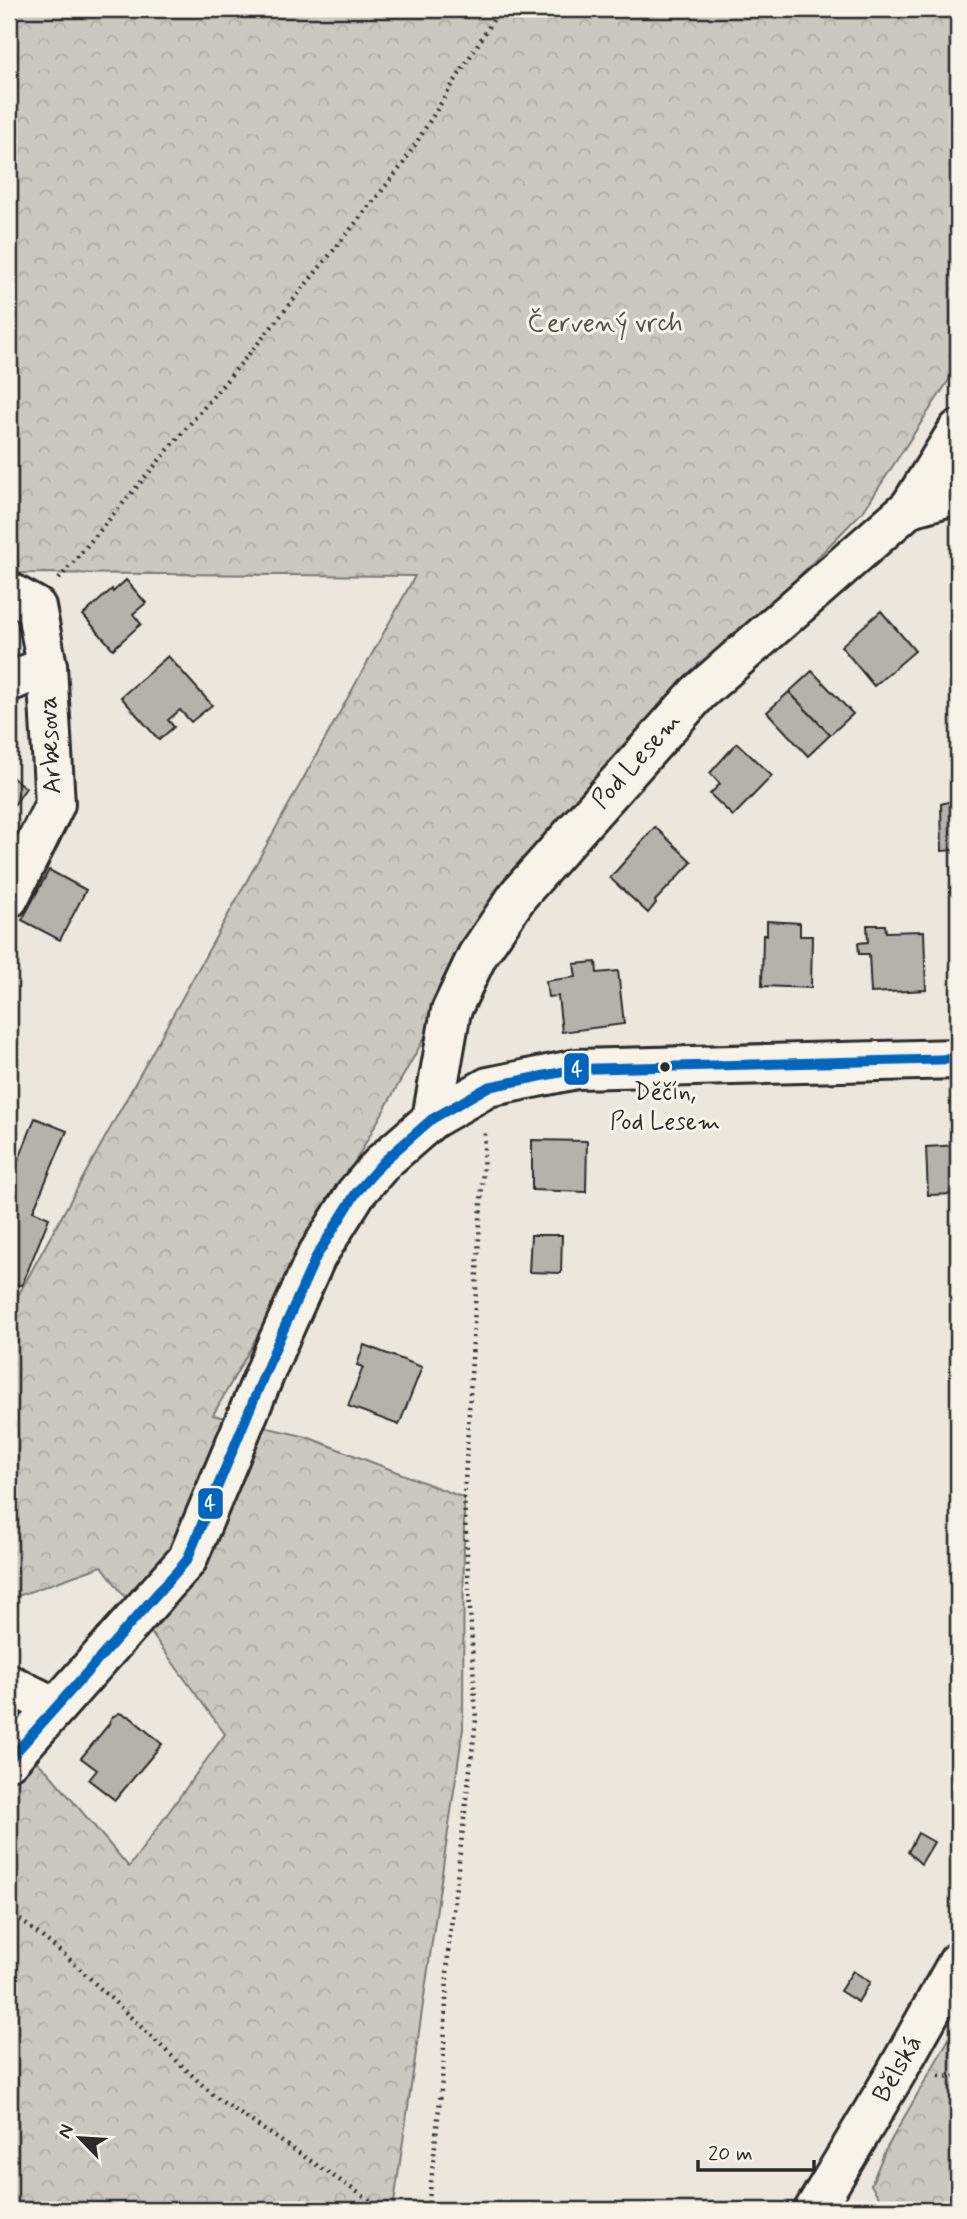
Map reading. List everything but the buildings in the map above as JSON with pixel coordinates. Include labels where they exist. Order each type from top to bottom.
[{"type":"street","points":[[910,507],[958,430]]},
{"type":"street","name":"Pod Lesem","points":[[432,1119],[451,1011],[477,956],[519,894],[698,693],[910,507],[958,495]]},
{"type":"street","name":"Arbesova","points":[[9,898],[55,804],[47,666],[22,599]]},
{"type":"street","points":[[9,682],[47,666]]},
{"type":"street","points":[[17,1750],[187,1560],[271,1357],[316,1257],[356,1194],[384,1161],[432,1119],[488,1087],[577,1069],[958,1059]]},
{"type":"street","points":[[9,1684],[55,1707]]},
{"type":"street","name":"Bělská","points":[[814,2210],[897,2073],[958,1962]]},
{"type":"path","points":[[22,599],[265,335],[401,167],[500,9]]},
{"type":"path","points":[[428,2210],[443,2071],[448,1952],[476,1720],[464,1498],[488,1087]]},
{"type":"path","points":[[9,1911],[65,1955],[215,2097],[384,2210]]},
{"type":"green space","name":"Červený vrch","points":[[9,9],[958,9],[958,366],[864,510],[584,796],[472,953],[213,1415],[307,1437],[464,1498],[463,1729],[393,2210],[9,2210],[9,1737],[48,1772],[129,1867],[225,1734],[102,1566],[15,1597],[9,1576],[10,1310],[415,576],[19,573],[9,472]]},
{"type":"green space","points":[[958,2023],[958,2210],[887,2210],[871,2185],[885,2151]]},
{"type":"transit line","name":"4","points":[[9,1760],[187,1560],[316,1257],[356,1193],[384,1161],[432,1119],[488,1087],[577,1069],[958,1059]]},
{"type":"place","name":"Děčín, Pod Lesem","points":[[665,1067]]}]
